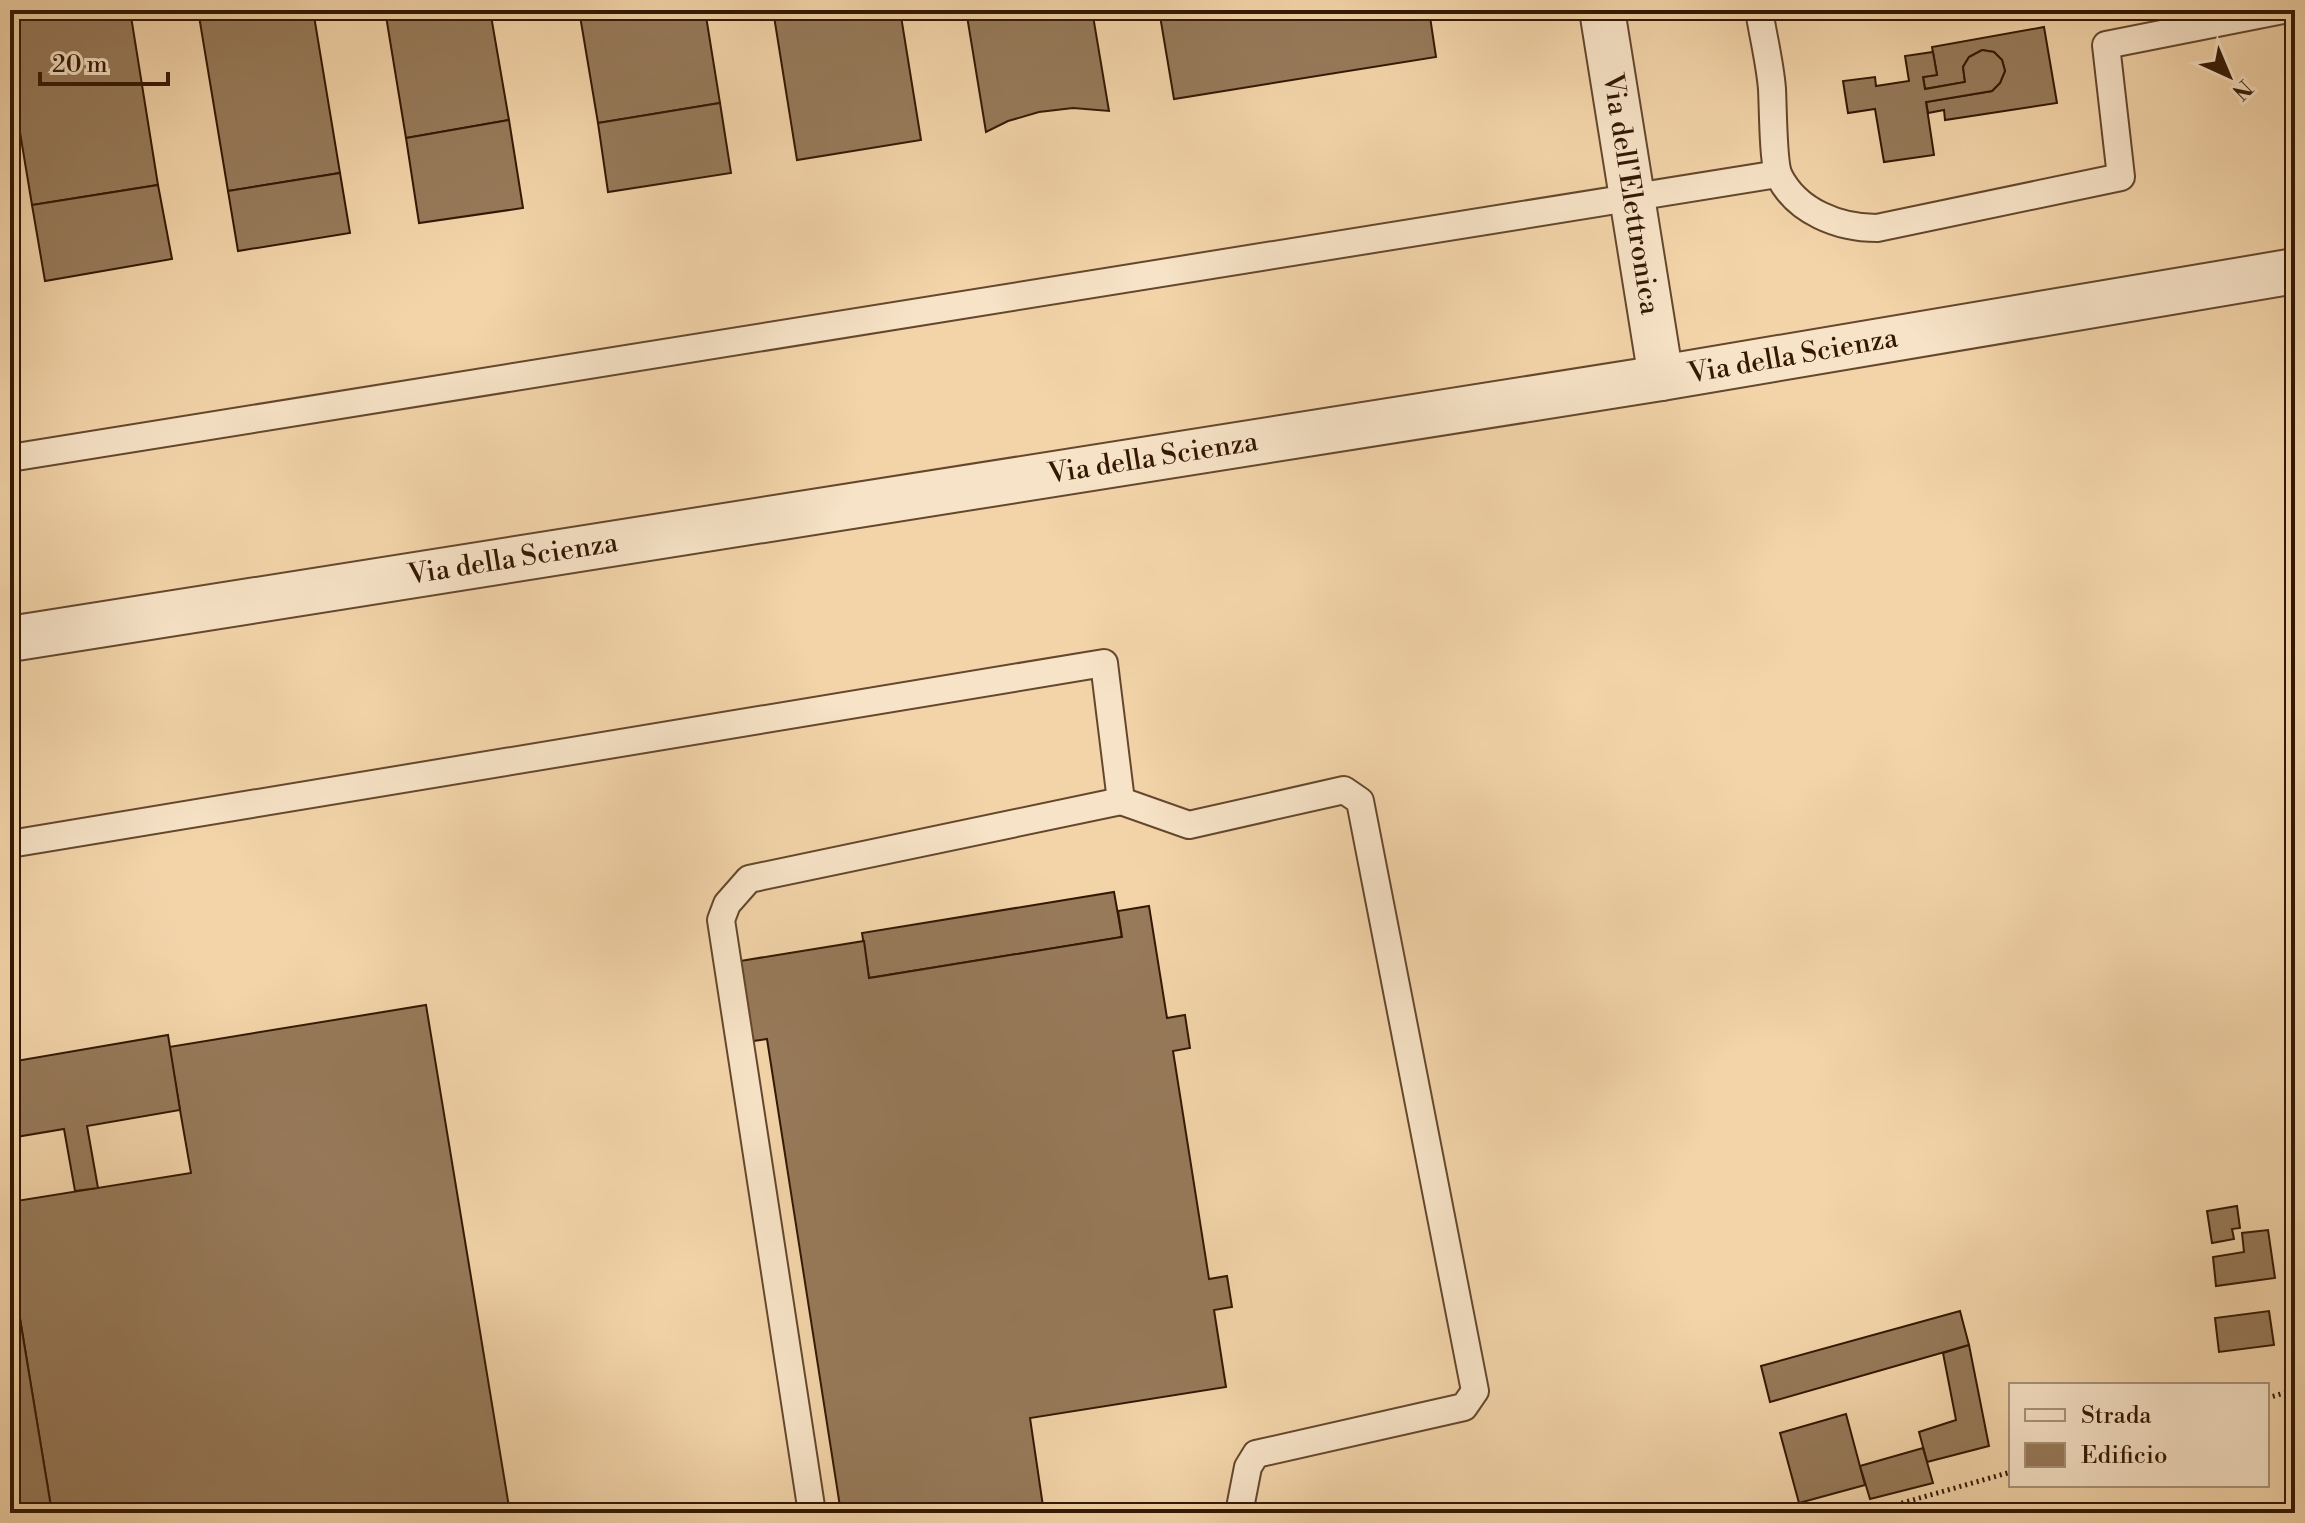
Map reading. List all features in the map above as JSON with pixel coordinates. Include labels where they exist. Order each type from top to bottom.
[{"type":"street","name":"Via dell'Elettronica","points":[[1602,10],[1661,378]]},
{"type":"street","name":"Via della Scienza","points":[[10,639],[1661,378],[2295,271]]},
{"type":"lane","points":[[1759,10],[1772,85],[1778,174],[1799,202],[1829,220],[1857,228],[1877,228],[2121,177],[2106,45],[2283,10]]},
{"type":"lane","points":[[10,458],[1778,174]]},
{"type":"lane","points":[[10,844],[1104,663],[1121,801]]},
{"type":"lane","points":[[812,1513],[721,920],[727,904],[749,879],[1121,801],[1189,825],[1344,790],[1360,801],[1475,1391],[1464,1407],[1256,1454],[1248,1467],[1239,1513]]},
{"type":"path","points":[[2269,1397],[2295,1390]]},
{"type":"path","points":[[1867,1513],[2009,1473]]},
{"type":"building","points":[[10,10],[130,10],[158,185],[32,205],[10,72]]},
{"type":"building","points":[[198,10],[313,10],[340,173],[228,191]]},
{"type":"building","points":[[385,10],[490,10],[509,120],[406,138]]},
{"type":"building","points":[[579,10],[705,10],[720,103],[598,123]]},
{"type":"building","points":[[773,10],[900,10],[921,140],[797,160]]},
{"type":"building","points":[[966,10],[1092,10],[1109,111],[1073,108],[1039,112],[1008,121],[986,132]]},
{"type":"building","points":[[1159,10],[1429,10],[1436,57],[1174,99]]},
{"type":"building","points":[[2044,27],[2057,103],[1945,120],[1944,110],[1928,113],[1926,102],[1992,91],[2005,71],[2002,60],[1994,52],[1982,50],[1969,57],[1963,67],[1965,82],[1925,89],[1923,77],[1937,75],[1932,47]]},
{"type":"building","points":[[1982,50],[1994,52],[2002,60],[2005,71],[2000,83],[1992,91],[1926,102],[1934,155],[1884,162],[1875,109],[1848,113],[1843,81],[1875,77],[1876,86],[1909,81],[1905,56],[1933,52],[1937,75],[1923,77],[1925,89],[1965,82],[1963,67],[1969,57]]},
{"type":"building","points":[[720,103],[731,173],[608,192],[598,123]]},
{"type":"building","points":[[509,120],[523,208],[419,223],[406,138]]},
{"type":"building","points":[[340,173],[350,233],[238,251],[228,191]]},
{"type":"building","points":[[158,185],[172,259],[45,281],[32,205]]},
{"type":"building","points":[[1114,892],[1122,937],[869,978],[862,933]]},
{"type":"building","points":[[1149,906],[1167,1018],[1185,1015],[1190,1048],[1173,1051],[1209,1279],[1227,1276],[1232,1307],[1214,1310],[1226,1387],[1030,1418],[1044,1513],[841,1513],[767,1039],[753,1041],[740,961],[864,941],[869,978],[1122,937],[1118,911]]},
{"type":"building","points":[[426,1005],[509,1507],[472,1513],[52,1513],[10,1258],[10,1202],[191,1173],[169,1047]]},
{"type":"building","points":[[168,1035],[180,1110],[87,1126],[98,1188],[75,1191],[64,1129],[10,1138],[10,1062]]},
{"type":"building","points":[[2237,1206],[2240,1228],[2232,1229],[2234,1239],[2212,1243],[2207,1211]]},
{"type":"building","points":[[2268,1230],[2275,1278],[2216,1286],[2213,1257],[2244,1252],[2242,1233]]},
{"type":"building","points":[[10,1258],[52,1513],[10,1513]]},
{"type":"building","points":[[1960,1311],[1969,1345],[1770,1402],[1761,1366]]},
{"type":"building","points":[[2269,1311],[2274,1345],[2219,1352],[2215,1318]]},
{"type":"building","points":[[1969,1345],[1989,1446],[1927,1462],[1919,1432],[1956,1420],[1943,1353]]},
{"type":"building","points":[[1846,1414],[1865,1485],[1799,1503],[1780,1433]]},
{"type":"building","points":[[1923,1448],[1933,1483],[1870,1499],[1860,1466]]},
{"type":"building","points":[[509,1507],[510,1513],[472,1513]]}]
